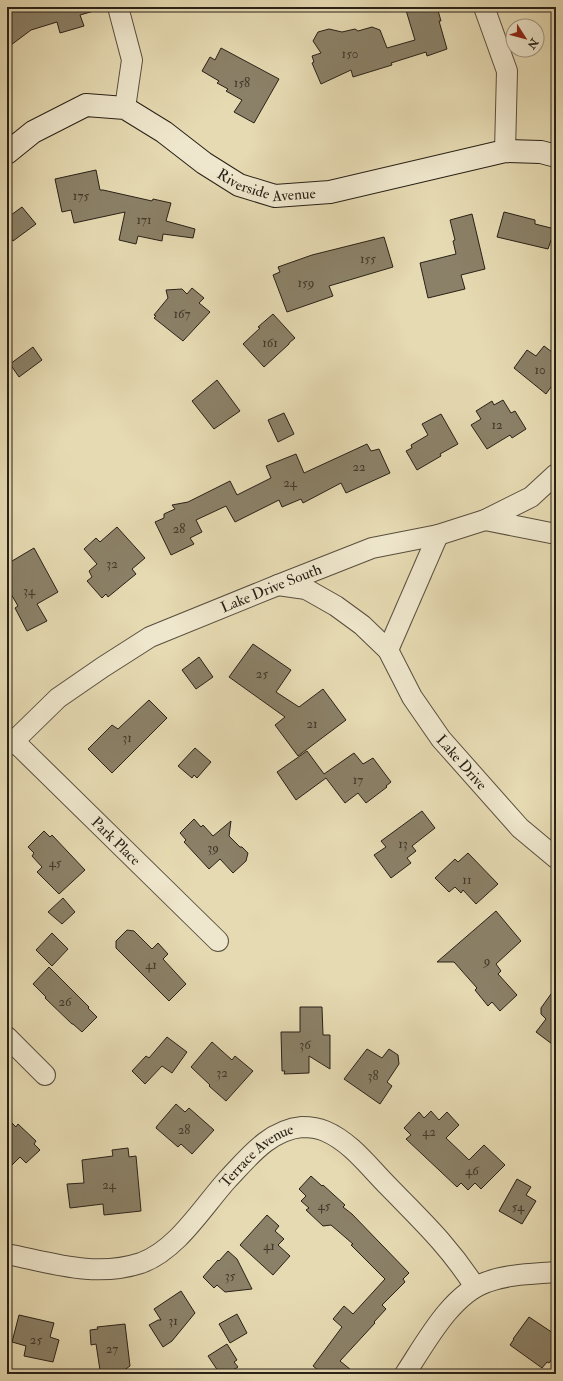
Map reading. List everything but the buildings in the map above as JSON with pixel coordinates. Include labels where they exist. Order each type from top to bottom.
[{"type":"street","points":[[118,7],[132,60],[125,108]]},
{"type":"street","points":[[484,7],[507,71],[505,151]]},
{"type":"street","name":"Riverside Avenue","points":[[7,153],[33,132],[86,105],[125,108],[164,132],[204,164],[239,185],[275,196],[330,192],[505,151],[541,152],[556,156]]},
{"type":"street","name":"Lake Drive South","points":[[10,743],[58,698],[150,637],[372,548],[438,535],[485,520],[531,496],[556,474]]},
{"type":"street","points":[[485,520],[556,534]]},
{"type":"street","points":[[388,650],[438,535]]},
{"type":"street","name":"Lake Drive","points":[[278,585],[306,589],[336,606],[362,625],[388,650],[412,696],[441,739],[520,828],[556,858]]},
{"type":"street","name":"Park Place","points":[[10,743],[218,941]]},
{"type":"street","points":[[7,1037],[45,1075]]},
{"type":"street","name":"Terrace Avenue","points":[[7,1254],[83,1269],[101,1270],[121,1268],[142,1262],[157,1255],[172,1244],[227,1180],[260,1146],[271,1137],[301,1127],[325,1131],[346,1144],[439,1238],[464,1270],[475,1287]]},
{"type":"street","points":[[405,1374],[449,1310],[460,1298],[475,1287],[485,1282],[500,1278],[556,1272]]}]
